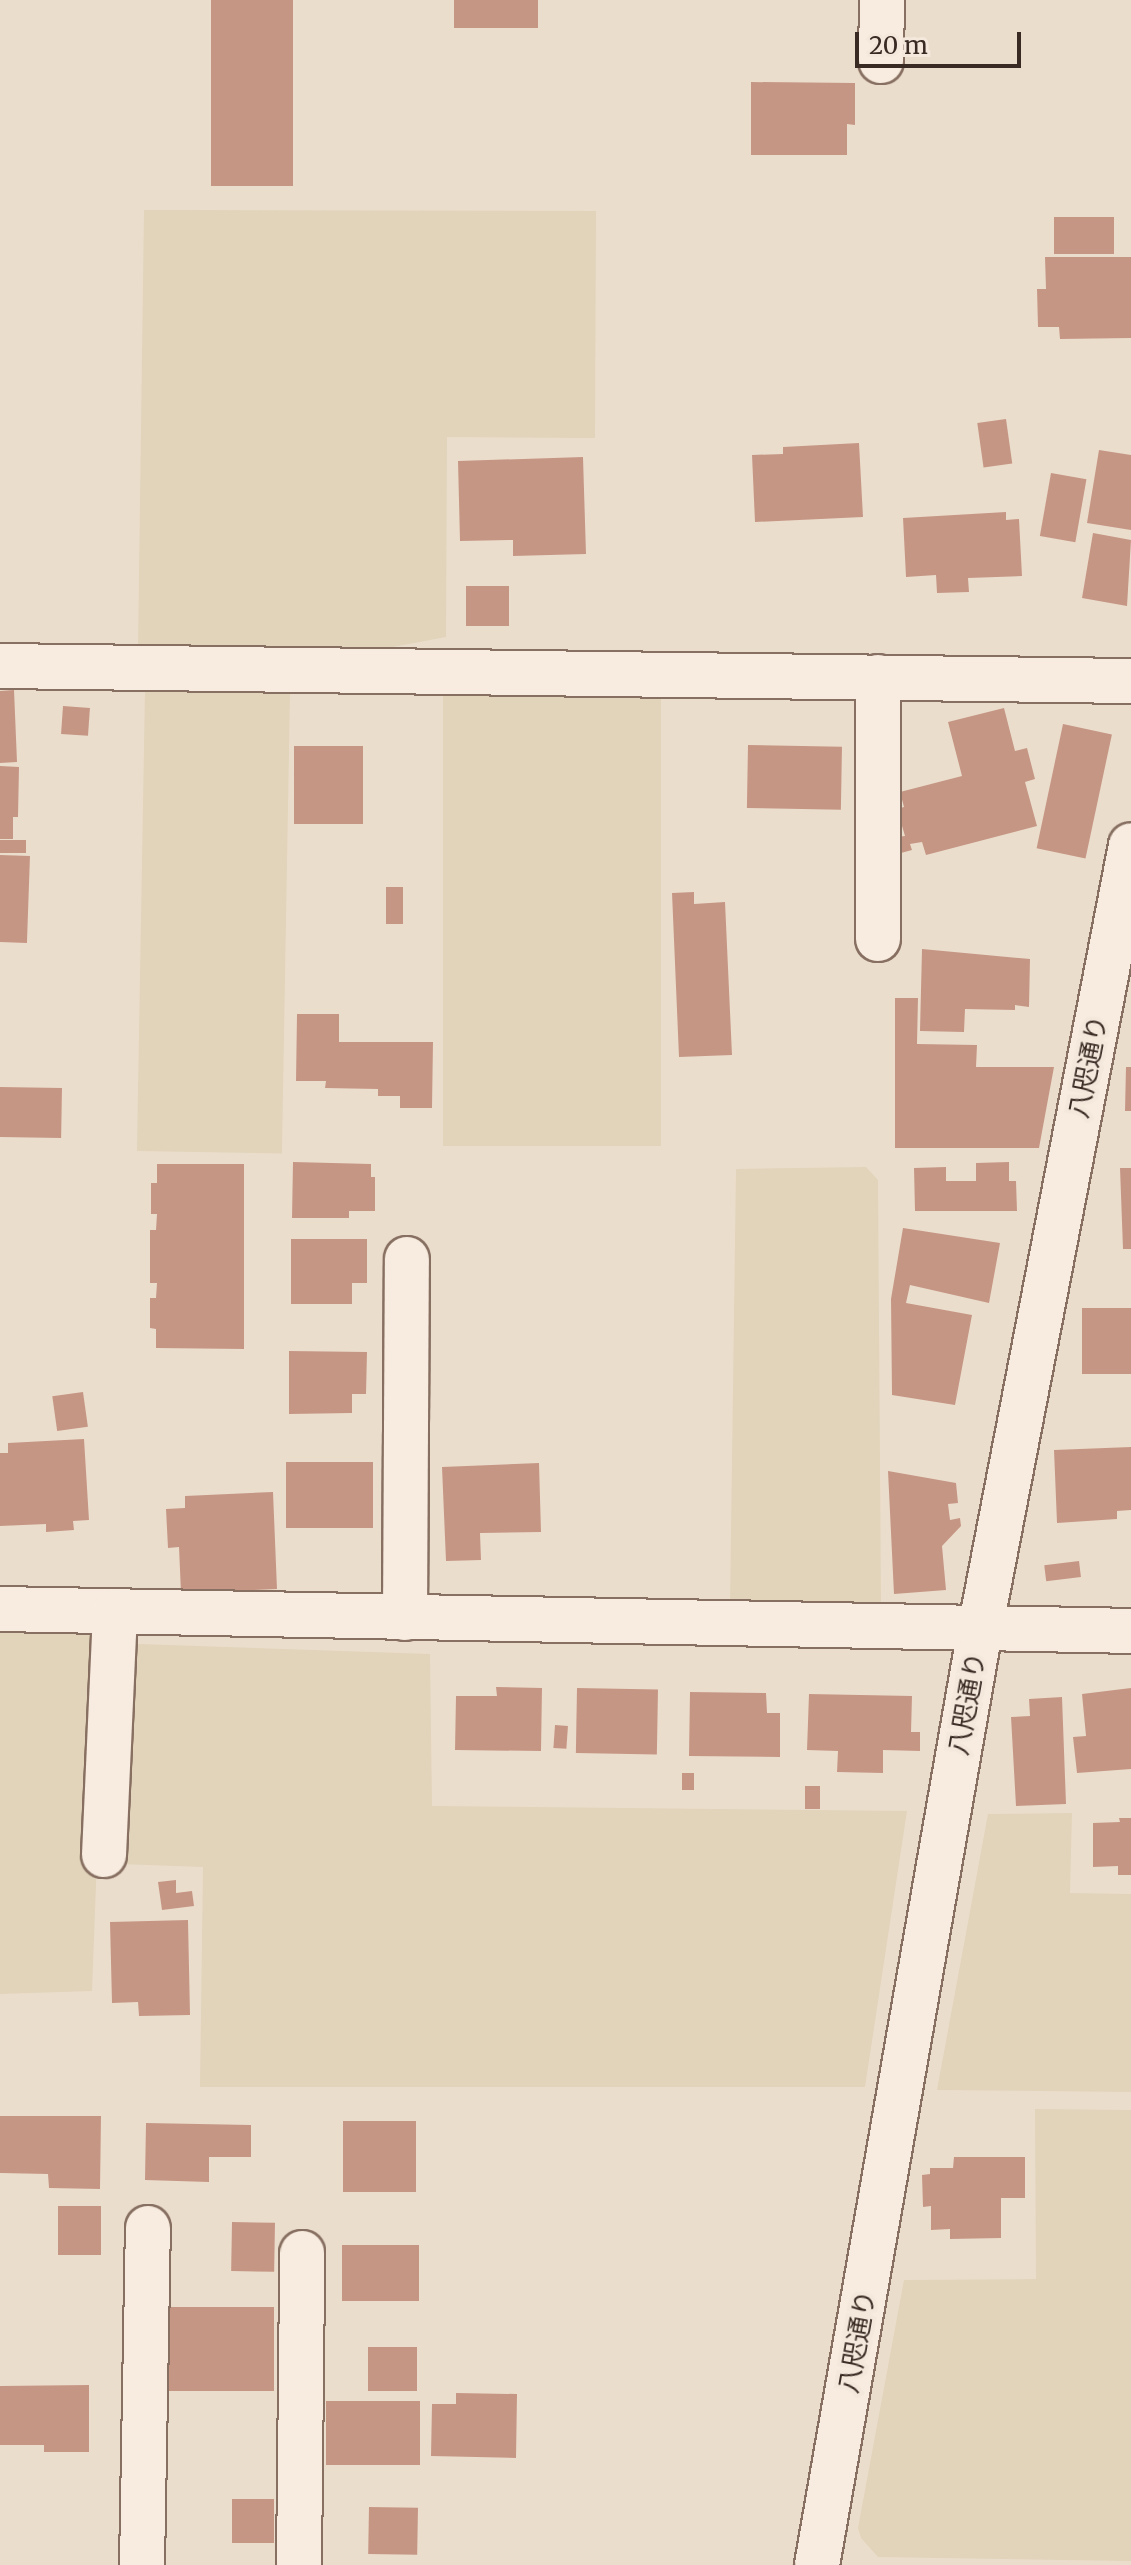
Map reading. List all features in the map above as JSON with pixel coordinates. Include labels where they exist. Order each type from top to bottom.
[{"type":"street","points":[[881,61],[882,0]]},
{"type":"street","points":[[0,666],[1131,681]]},
{"type":"street","points":[[878,677],[878,939]]},
{"type":"street","name":"八咫通り","points":[[817,2565],[980,1630],[1131,845]]},
{"type":"street","points":[[405,1618],[407,1259]]},
{"type":"street","points":[[0,1609],[1131,1631]]},
{"type":"street","points":[[104,1855],[115,1612]]},
{"type":"street","points":[[142,2565],[148,2228]]},
{"type":"street","points":[[299,2565],[302,2253]]},
{"type":"shaded area","points":[[144,210],[596,211],[595,438],[447,437],[446,637],[377,650],[138,649]]},
{"type":"shaded area","points":[[145,690],[290,693],[282,1153],[137,1151]]},
{"type":"shaded area","points":[[443,690],[661,690],[661,1146],[443,1146]]},
{"type":"shaded area","points":[[866,1167],[878,1180],[881,1606],[730,1607],[736,1169]]},
{"type":"shaded area","points":[[0,1630],[94,1631],[105,1646],[92,1991],[0,1994]]},
{"type":"shaded area","points":[[139,1644],[430,1654],[432,1806],[907,1811],[865,2087],[200,2087],[203,1867],[119,1864],[125,1658]]},
{"type":"shaded area","points":[[1072,1813],[1070,1893],[1131,1894],[1131,2092],[937,2090],[988,1814]]},
{"type":"shaded area","points":[[1035,2109],[1131,2110],[1131,2561],[878,2557],[861,2538],[858,2528],[904,2280],[1036,2279]]},
{"type":"building","points":[[211,0],[293,0],[293,186],[211,186]]},
{"type":"building","points":[[454,0],[538,0],[538,28],[454,28]]},
{"type":"building","points":[[751,82],[855,83],[855,125],[847,124],[847,155],[751,155]]},
{"type":"building","points":[[1054,217],[1114,217],[1114,254],[1054,254]]},
{"type":"building","points":[[1045,257],[1131,257],[1131,338],[1060,339],[1059,327],[1038,327],[1037,289],[1046,289]]},
{"type":"building","points":[[1006,419],[1012,464],[984,468],[977,423]]},
{"type":"building","points":[[859,443],[863,517],[755,522],[752,455],[783,454],[783,447]]},
{"type":"building","points":[[1099,450],[1131,455],[1131,530],[1087,523]]},
{"type":"building","points":[[583,457],[586,554],[513,556],[513,540],[460,541],[458,461]]},
{"type":"building","points":[[1051,473],[1086,479],[1075,542],[1040,536]]},
{"type":"building","points":[[1006,512],[1006,520],[1019,519],[1022,576],[968,578],[969,592],[937,593],[936,575],[906,577],[903,518]]},
{"type":"building","points":[[1093,533],[1131,540],[1127,606],[1082,598]]},
{"type":"building","points":[[466,586],[509,586],[509,626],[466,626]]},
{"type":"building","points":[[14,690],[17,762],[0,763],[0,691]]},
{"type":"building","points":[[63,706],[90,708],[88,736],[61,734]]},
{"type":"building","points":[[1004,708],[1015,751],[1027,748],[1035,779],[1025,782],[1037,826],[926,855],[922,842],[910,844],[912,850],[901,853],[897,837],[905,836],[897,809],[904,807],[900,792],[962,776],[948,722]]},
{"type":"building","points":[[1063,724],[1112,734],[1086,859],[1037,848]]},
{"type":"building","points":[[748,745],[842,747],[841,810],[747,808]]},
{"type":"building","points":[[294,746],[363,746],[363,824],[294,824]]},
{"type":"building","points":[[0,766],[19,767],[18,817],[13,817],[13,839],[0,839]]},
{"type":"building","points":[[0,840],[26,840],[26,853],[0,853]]},
{"type":"building","points":[[0,855],[30,856],[27,943],[0,942]]},
{"type":"building","points":[[386,887],[403,887],[403,924],[386,924]]},
{"type":"building","points":[[694,892],[694,904],[725,902],[732,1055],[679,1057],[672,893]]},
{"type":"building","points":[[922,949],[1030,959],[1029,1007],[1015,1005],[1015,1010],[965,1009],[964,1032],[920,1031]]},
{"type":"building","points":[[895,998],[918,998],[917,1044],[977,1045],[976,1067],[1054,1067],[1039,1148],[895,1148]]},
{"type":"building","points":[[297,1014],[339,1014],[339,1042],[433,1042],[432,1108],[400,1108],[400,1096],[378,1096],[378,1089],[325,1088],[326,1081],[296,1081]]},
{"type":"building","points":[[1126,1067],[1131,1067],[1131,1111],[1125,1111]]},
{"type":"building","points":[[0,1087],[62,1088],[61,1138],[0,1137]]},
{"type":"building","points":[[293,1162],[371,1164],[371,1177],[375,1177],[375,1211],[349,1211],[349,1218],[292,1218]]},
{"type":"building","points":[[1009,1162],[1009,1181],[1016,1181],[1017,1211],[915,1211],[914,1168],[946,1167],[946,1181],[976,1181],[976,1163]]},
{"type":"building","points":[[157,1164],[244,1164],[244,1349],[156,1348],[156,1329],[150,1328],[150,1298],[156,1298],[157,1283],[150,1283],[150,1230],[156,1230],[157,1214],[151,1214],[151,1183],[157,1183]]},
{"type":"building","points":[[1120,1168],[1131,1168],[1131,1249],[1123,1249]]},
{"type":"building","points":[[903,1228],[1000,1243],[989,1303],[910,1285],[906,1303],[972,1315],[955,1405],[892,1395],[891,1299]]},
{"type":"building","points":[[291,1239],[367,1239],[367,1283],[352,1283],[352,1304],[291,1304]]},
{"type":"building","points":[[1082,1308],[1131,1308],[1131,1374],[1082,1374]]},
{"type":"building","points":[[289,1351],[367,1352],[366,1394],[352,1394],[352,1413],[289,1414]]},
{"type":"building","points":[[83,1392],[88,1427],[57,1431],[52,1396]]},
{"type":"building","points":[[84,1439],[89,1520],[73,1521],[74,1530],[46,1532],[46,1524],[0,1526],[0,1453],[8,1453],[8,1443]]},
{"type":"building","points":[[1131,1447],[1131,1510],[1117,1511],[1117,1519],[1057,1523],[1054,1450]]},
{"type":"building","points":[[286,1462],[373,1462],[373,1528],[286,1528]]},
{"type":"building","points":[[539,1463],[541,1532],[480,1533],[481,1560],[446,1561],[442,1467]]},
{"type":"building","points":[[888,1471],[956,1483],[958,1503],[948,1504],[950,1520],[960,1518],[961,1526],[942,1546],[946,1590],[894,1594]]},
{"type":"building","points":[[273,1492],[277,1589],[181,1593],[179,1547],[168,1548],[166,1509],[185,1508],[185,1496]]},
{"type":"building","points":[[1079,1561],[1081,1577],[1046,1581],[1044,1565]]},
{"type":"building","points":[[496,1687],[542,1688],[541,1751],[455,1750],[456,1696],[497,1696]]},
{"type":"building","points":[[577,1688],[658,1689],[657,1754],[576,1753]]},
{"type":"building","points":[[1131,1688],[1131,1769],[1077,1773],[1073,1737],[1086,1736],[1082,1694]]},
{"type":"building","points":[[690,1692],[766,1693],[767,1713],[780,1713],[780,1757],[689,1756]]},
{"type":"building","points":[[809,1694],[912,1696],[911,1732],[920,1732],[920,1751],[883,1750],[883,1773],[837,1772],[838,1751],[807,1750]]},
{"type":"building","points":[[1062,1697],[1066,1804],[1016,1806],[1011,1717],[1030,1716],[1029,1699]]},
{"type":"building","points":[[555,1725],[568,1726],[566,1749],[553,1748]]},
{"type":"building","points":[[682,1773],[694,1773],[694,1790],[682,1790]]},
{"type":"building","points":[[805,1786],[820,1786],[820,1809],[805,1809]]},
{"type":"building","points":[[1119,1818],[1131,1818],[1131,1875],[1118,1875],[1118,1866],[1093,1867],[1093,1823],[1120,1822]]},
{"type":"building","points":[[176,1880],[176,1893],[192,1891],[194,1906],[162,1910],[158,1882]]},
{"type":"building","points":[[188,1920],[190,2015],[139,2016],[138,2002],[112,2003],[110,1922]]},
{"type":"building","points":[[0,2116],[101,2116],[100,2189],[49,2188],[48,2174],[0,2173]]},
{"type":"building","points":[[343,2121],[416,2121],[416,2192],[343,2192]]},
{"type":"building","points":[[146,2123],[251,2125],[251,2157],[209,2157],[209,2182],[145,2180]]},
{"type":"building","points":[[954,2157],[1025,2157],[1025,2198],[1001,2198],[1001,2238],[950,2239],[950,2229],[931,2230],[931,2206],[923,2207],[922,2175],[930,2174],[930,2168],[953,2168]]},
{"type":"building","points":[[58,2206],[101,2206],[101,2255],[58,2255]]},
{"type":"building","points":[[232,2222],[275,2223],[274,2272],[231,2271]]},
{"type":"building","points":[[342,2245],[419,2245],[419,2301],[342,2301]]},
{"type":"building","points":[[160,2307],[274,2307],[274,2391],[160,2391]]},
{"type":"building","points":[[368,2347],[417,2347],[417,2391],[368,2391]]},
{"type":"building","points":[[89,2385],[89,2452],[44,2452],[44,2445],[0,2445],[0,2386]]},
{"type":"building","points":[[456,2393],[517,2394],[516,2458],[431,2456],[432,2404],[456,2404]]},
{"type":"building","points":[[326,2401],[420,2401],[420,2465],[326,2465]]},
{"type":"building","points":[[232,2499],[274,2499],[274,2543],[232,2543]]},
{"type":"building","points":[[369,2507],[418,2508],[417,2555],[368,2554]]}]
